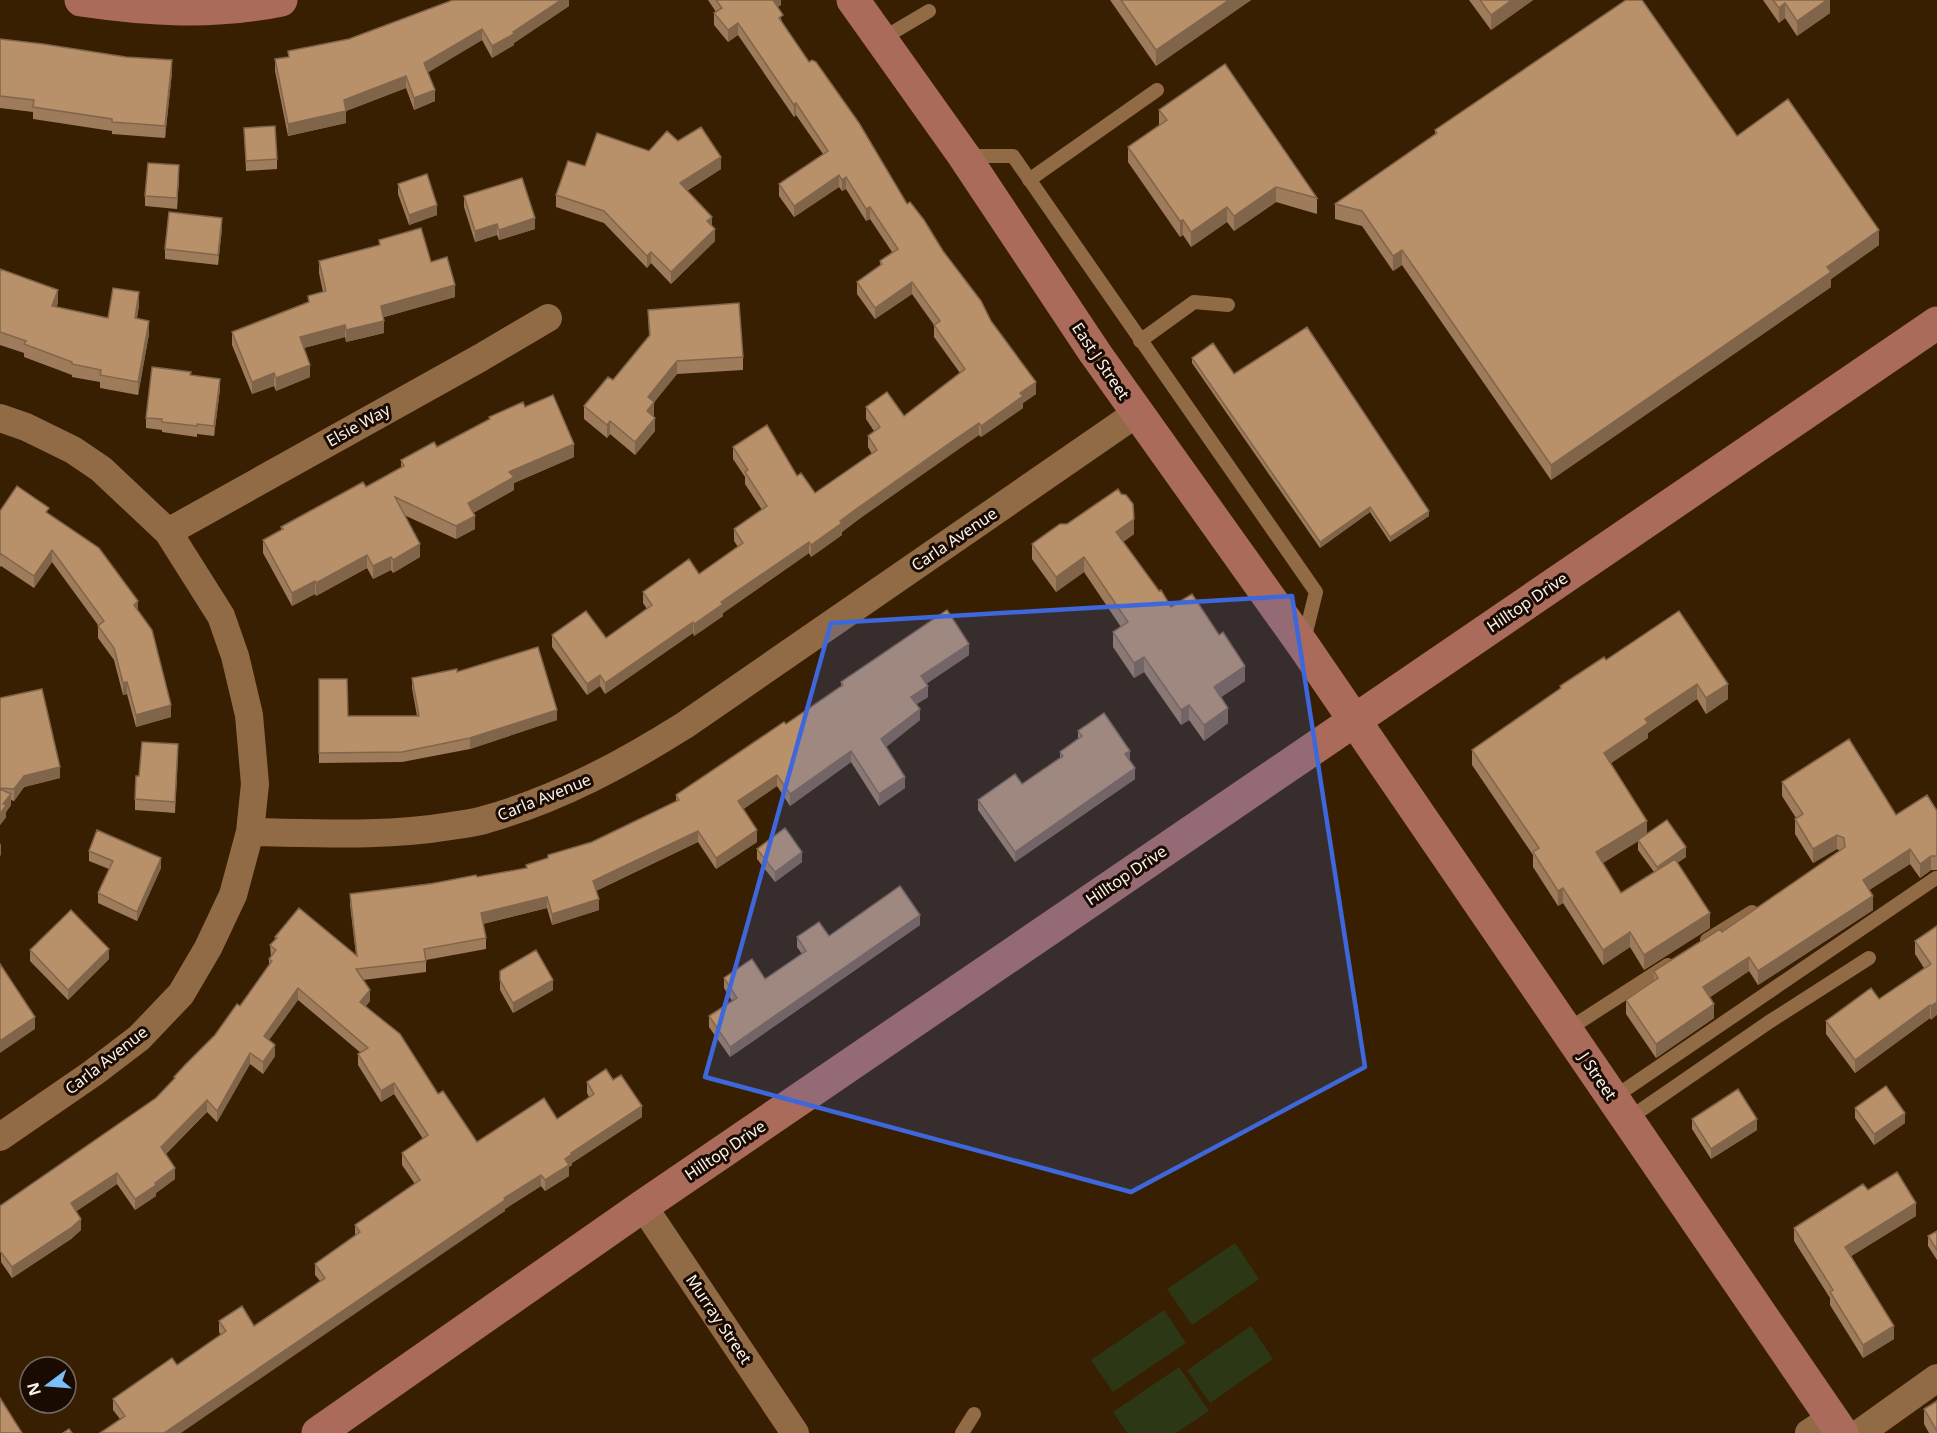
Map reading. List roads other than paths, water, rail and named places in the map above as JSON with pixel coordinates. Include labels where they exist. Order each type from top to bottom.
[{"type":"main road","points":[[81,0],[141,8],[178,10],[223,8],[281,0]]},
{"type":"main road","name":"East J Street","points":[[853,0],[964,156],[1095,354],[1303,645],[1353,720]]},
{"type":"main road","name":"Hilltop Drive","points":[[318,1433],[643,1206],[1937,323]]},
{"type":"main road","name":"J Street","points":[[1353,720],[1567,1030],[1836,1429]]},
{"type":"street","name":"Elsie Way","points":[[168,532],[548,318]]},
{"type":"street","name":"Carla Avenue","points":[[0,1137],[93,1073],[139,1038],[181,994],[208,948],[233,895],[250,832],[385,834],[432,829],[486,820],[590,780],[685,725],[1137,414]]},
{"type":"street","points":[[0,418],[73,450],[101,469],[168,532],[221,616],[243,685],[250,726],[255,784],[250,832]]},
{"type":"street","name":"Murray Street","points":[[643,1206],[795,1433]]},
{"type":"street","points":[[1836,1429],[1937,1378]]},
{"type":"lane","points":[[880,40],[929,11]]},
{"type":"lane","points":[[1029,180],[1157,90]]},
{"type":"lane","points":[[964,156],[1013,156],[1317,592],[1303,645]]},
{"type":"lane","points":[[1140,341],[1194,302],[1228,305]]},
{"type":"lane","points":[[1620,1108],[1936,878]]},
{"type":"lane","points":[[1696,947],[1767,902]]},
{"type":"lane","points":[[1620,1108],[1769,1022],[1869,958]]},
{"type":"lane","points":[[1567,1030],[1677,960]]},
{"type":"lane","points":[[962,1433],[974,1414]]}]
